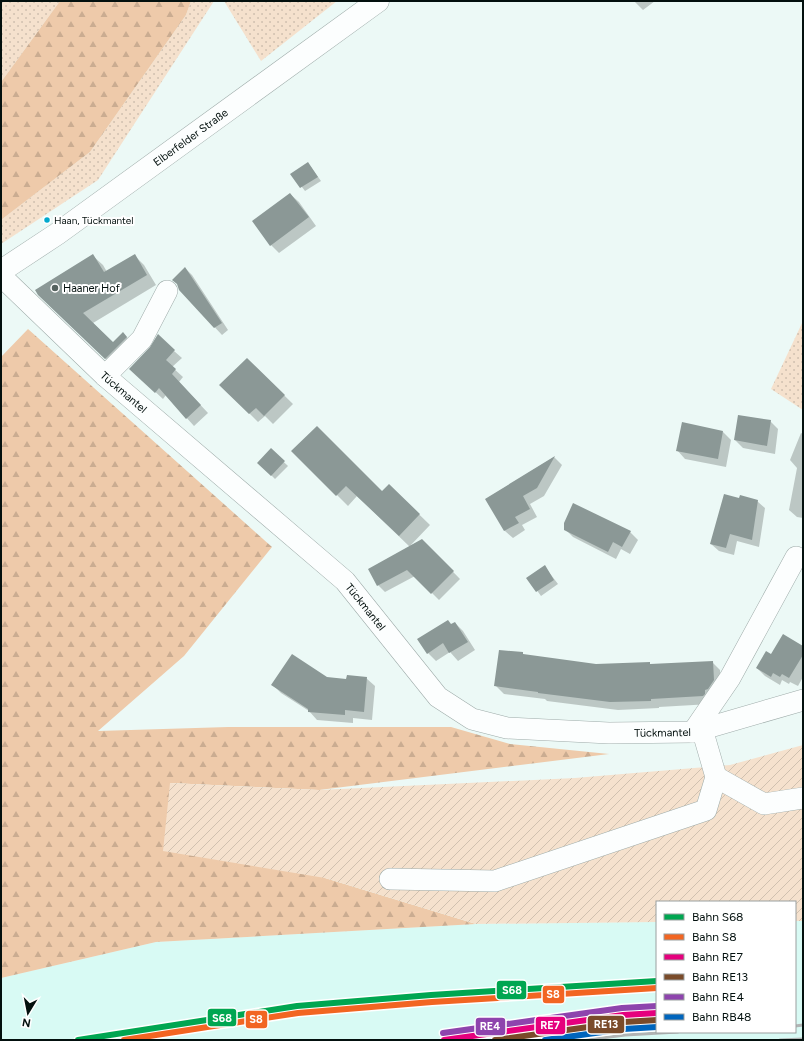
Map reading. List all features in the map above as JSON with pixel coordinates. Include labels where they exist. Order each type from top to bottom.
[{"type":"main road","name":"Elberfelder Straße","points":[[1,272],[57,234],[378,1]]},
{"type":"street","name":"Tückmantel","points":[[1,276],[105,376],[345,581],[438,696],[472,719],[508,728],[609,733],[698,730],[803,700]]},
{"type":"street","points":[[105,376],[142,339],[167,291]]},
{"type":"street","points":[[390,879],[495,881],[706,810],[716,777],[698,730],[730,678],[796,557]]},
{"type":"street","points":[[716,777],[764,804],[803,798]]},
{"type":"shaded area","points":[[1,1],[60,1],[1,82]]},
{"type":"shaded area","points":[[191,1],[214,1],[98,180],[1,244],[1,220],[90,152],[186,15]]},
{"type":"shaded area","points":[[224,1],[337,1],[261,61]]},
{"type":"shaded area","points":[[803,321],[803,410],[771,389]]},
{"type":"shaded area","points":[[803,745],[803,921],[796,921],[796,901],[656,901],[656,922],[476,924],[325,878],[163,851],[170,783],[319,790],[575,778],[730,765]]},
{"type":"shaded area","points":[[796,921],[803,921],[803,1040],[1,1040],[1,978],[156,942],[476,924],[656,922],[656,1033],[796,1033]]},
{"type":"green space","points":[[60,1],[191,1],[186,15],[90,152],[1,220],[1,82]]},
{"type":"green space","points":[[28,329],[272,547],[184,656],[98,731],[228,727],[451,727],[510,744],[609,754],[319,790],[170,783],[325,878],[476,924],[156,942],[1,978],[1,357]]},
{"type":"building","points":[[308,162],[318,177],[300,188],[290,174]]},
{"type":"building","points":[[290,193],[309,217],[270,246],[252,221]]},
{"type":"building","points":[[93,254],[104,272],[135,254],[147,275],[83,313],[113,342],[123,332],[127,337],[105,359],[38,295],[35,290]]},
{"type":"building","points":[[185,267],[222,323],[214,328],[179,290],[177,284],[172,280]]},
{"type":"building","points":[[158,334],[175,350],[166,360],[176,369],[172,374],[201,405],[186,419],[159,388],[155,393],[129,369],[150,347]]},
{"type":"building","points":[[247,358],[285,395],[264,416],[256,408],[249,414],[219,385]]},
{"type":"building","points":[[738,415],[771,420],[767,446],[734,440]]},
{"type":"building","points":[[682,422],[723,431],[718,459],[676,451]]},
{"type":"building","points":[[317,426],[382,491],[389,484],[420,514],[399,536],[346,486],[336,496],[291,451]]},
{"type":"building","points":[[271,448],[285,461],[271,476],[257,463]]},
{"type":"building","points":[[555,456],[537,488],[523,496],[530,509],[515,517],[519,523],[504,531],[485,499]]},
{"type":"building","points":[[724,494],[739,498],[740,495],[758,500],[752,540],[730,534],[726,548],[710,544]]},
{"type":"building","points":[[573,503],[631,531],[622,547],[613,542],[608,552],[564,530],[564,523]]},
{"type":"building","points":[[422,539],[454,571],[431,594],[407,570],[377,586],[368,569]]},
{"type":"building","points":[[545,565],[554,580],[536,592],[526,578]]},
{"type":"building","points":[[448,620],[451,624],[455,622],[468,642],[449,653],[443,643],[427,654],[417,639]]},
{"type":"building","points":[[783,634],[803,646],[803,655],[789,678],[782,674],[780,677],[773,673],[771,677],[756,668],[766,651],[771,654]]},
{"type":"building","points":[[499,650],[523,652],[523,654],[596,664],[650,662],[650,664],[713,661],[714,680],[708,689],[705,690],[705,694],[703,696],[651,699],[651,701],[610,702],[538,693],[494,686]]},
{"type":"building","points":[[292,654],[327,677],[346,679],[347,675],[367,677],[364,712],[345,710],[345,715],[308,712],[308,709],[271,685]]},
{"type":"railway","points":[[796,1026],[803,1025]]},
{"type":"railway","points":[[586,1040],[625,1035],[660,1033]]},
{"type":"railway","points":[[780,1040],[803,1039]]},
{"type":"rail line","name":"S68","points":[[78,1040],[297,1006],[431,995],[656,981]]},
{"type":"rail line","name":"S8","points":[[124,1040],[298,1013],[432,1002],[656,988]]},
{"type":"rail line","name":"RE4","points":[[443,1033],[622,1008],[656,1006]]},
{"type":"rail line","name":"RE7","points":[[444,1040],[623,1015],[656,1013]]},
{"type":"rail line","name":"RE13","points":[[495,1040],[624,1022],[656,1020]]},
{"type":"rail line","name":"RB48","points":[[545,1040],[624,1029],[656,1027]]},
{"type":"place","name":"Haan, Tückmantel","points":[[47,220]]},
{"type":"place","name":"Haaner Hof","points":[[55,288]]}]
